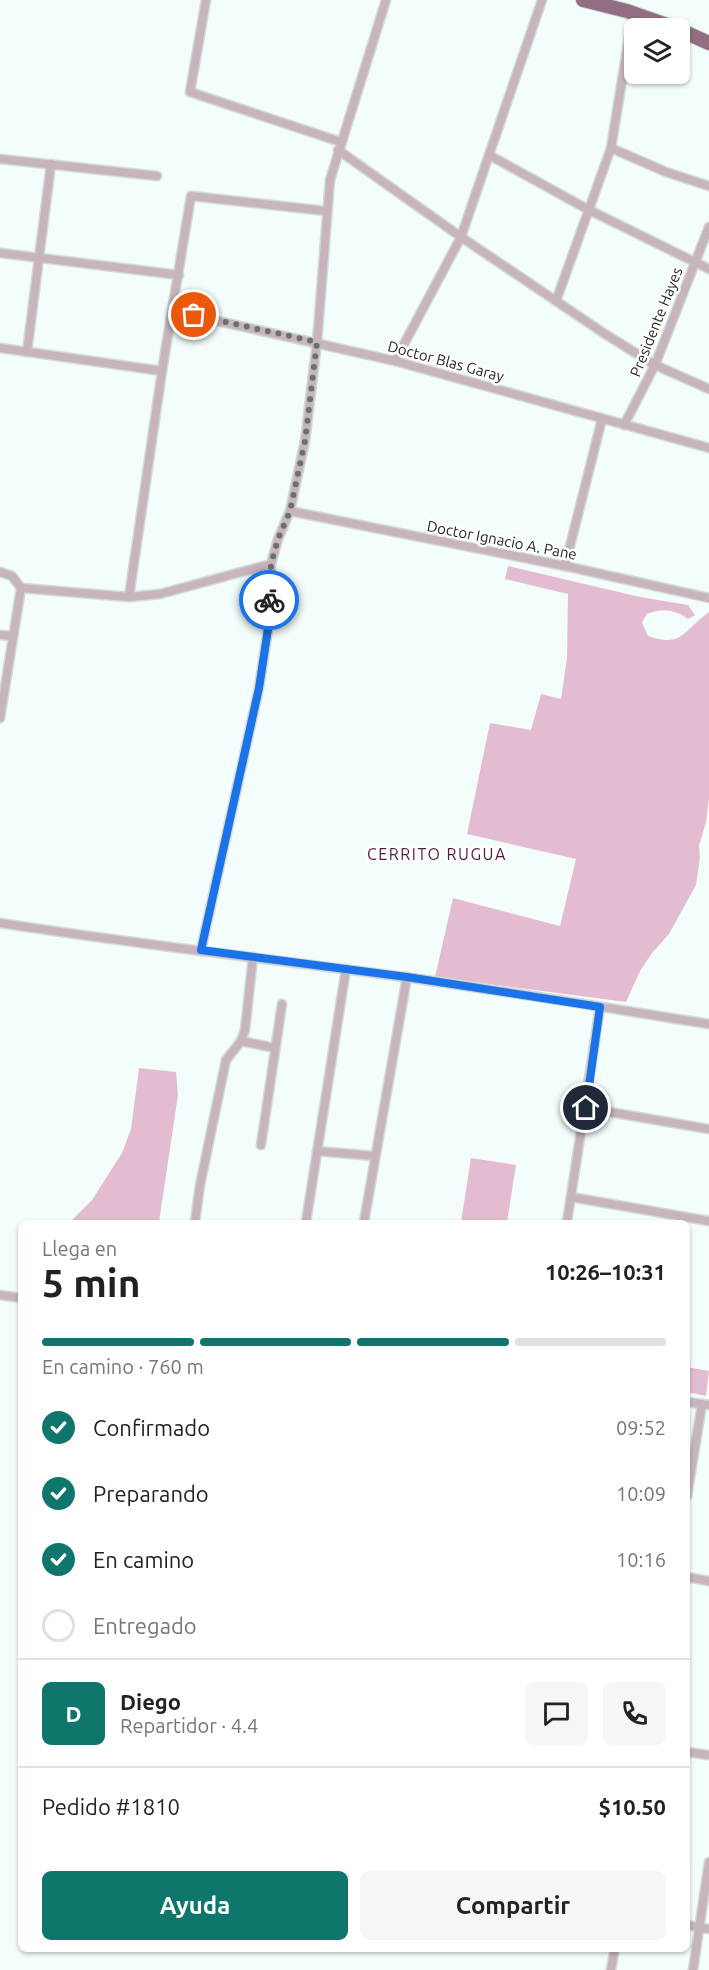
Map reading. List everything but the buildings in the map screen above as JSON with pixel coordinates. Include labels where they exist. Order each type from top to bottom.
[{"type":"highway","points":[[583,0],[647,18]]},
{"type":"highway","points":[[690,35],[709,44]]},
{"type":"street","points":[[206,0],[190,92],[339,146],[461,237],[605,334],[655,365],[709,389]]},
{"type":"street","points":[[201,950],[259,688],[268,629],[271,564],[278,539],[290,511],[305,441],[317,342],[330,180],[386,0]]},
{"type":"street","points":[[395,361],[461,237],[542,0]]},
{"type":"street","points":[[556,301],[611,148],[633,13]]},
{"type":"street","points":[[611,148],[666,172],[709,186]]},
{"type":"street","points":[[489,155],[589,210],[709,269]]},
{"type":"street","points":[[0,159],[157,176]]},
{"type":"street","points":[[27,352],[51,164]]},
{"type":"street","points":[[129,597],[162,371],[191,196],[326,211]]},
{"type":"street","name":"Presidente Hayes","points":[[624,425],[655,365],[709,227]]},
{"type":"street","points":[[0,253],[179,275]]},
{"type":"street","name":"Doctor Blas Garay","points":[[173,311],[395,361],[709,448]]},
{"type":"street","points":[[0,348],[162,371]]},
{"type":"street","points":[[565,566],[602,419]]},
{"type":"street","name":"Doctor Ignacio A. Pane","points":[[290,511],[565,566],[709,598]]},
{"type":"street","points":[[21,588],[129,597],[170,591],[271,564]]},
{"type":"street","points":[[0,572],[12,576],[21,588],[0,718]]},
{"type":"street","points":[[0,635],[13,636]]},
{"type":"street","points":[[0,923],[124,943],[201,950],[407,977],[709,1024]]},
{"type":"street","points":[[195,1220],[200,1185],[226,1060],[241,1041],[245,1030],[253,957]]},
{"type":"street","points":[[306,1220],[346,969]]},
{"type":"street","points":[[364,1220],[407,977]]},
{"type":"street","points":[[261,1145],[282,1005]]},
{"type":"street","points":[[567,1220],[600,1007]]},
{"type":"street","points":[[241,1041],[275,1048]]},
{"type":"street","points":[[586,1108],[709,1130]]},
{"type":"street","points":[[317,1151],[374,1156]]},
{"type":"street","points":[[571,1197],[682,1220]]},
{"type":"street","points":[[690,1221],[709,1221]]},
{"type":"street","points":[[0,1295],[18,1298]]},
{"type":"street","points":[[690,1402],[705,1405],[690,1481]]},
{"type":"street","points":[[690,1578],[709,1581]]},
{"type":"street","points":[[690,1752],[709,1755]]},
{"type":"street","points":[[693,1970],[704,1928],[709,1862]]},
{"type":"street","points":[[611,1970],[614,1952]]},
{"type":"shaded area","points":[[508,566],[640,597],[688,605],[695,615],[688,619],[678,613],[668,611],[647,614],[642,622],[648,636],[659,639],[668,640],[682,636],[709,612],[709,799],[706,822],[699,846],[700,857],[696,885],[669,934],[640,971],[626,1002],[435,977],[453,898],[560,926],[576,859],[467,834],[490,723],[531,730],[541,694],[561,699],[567,658],[568,594],[505,579]]},
{"type":"shaded area","points":[[139,1068],[176,1072],[178,1095],[159,1220],[72,1220],[92,1200],[122,1153],[131,1129]]},
{"type":"shaded area","points":[[471,1158],[516,1165],[507,1220],[461,1220]]},
{"type":"shaded area","points":[[690,1368],[709,1371],[706,1396],[690,1393]]},
{"type":"way so far","points":[[194,315],[317,342],[305,441],[290,511],[278,539],[271,564],[269,600]]},
{"type":"district","name":"CERRITO RUGUA","points":[[437,854]]},
{"type":"route","points":[[269,600],[268,629],[259,688],[201,950],[407,977],[600,1007],[586,1108]]}]
